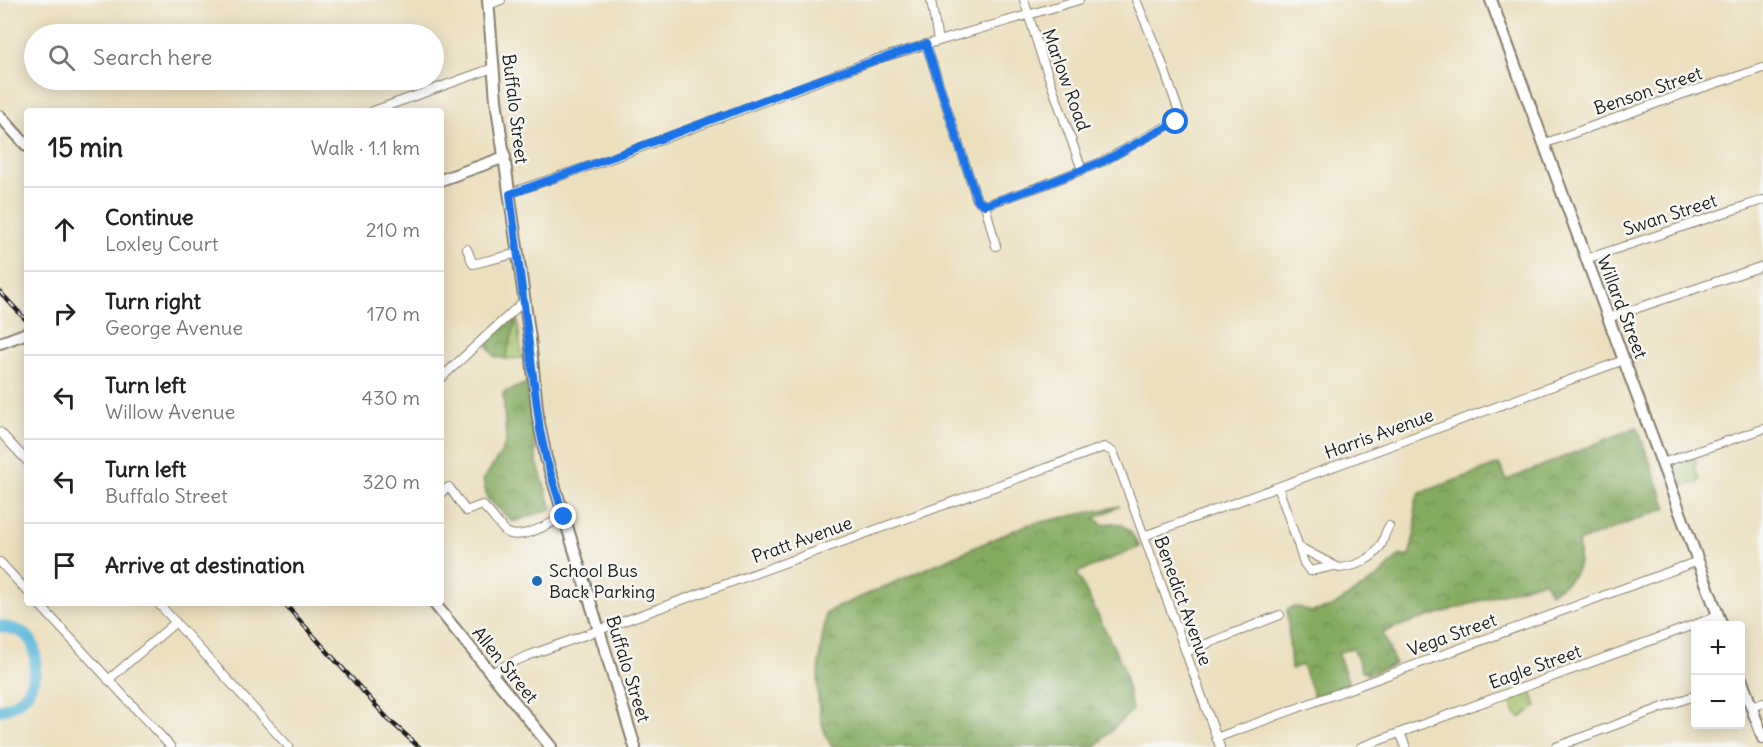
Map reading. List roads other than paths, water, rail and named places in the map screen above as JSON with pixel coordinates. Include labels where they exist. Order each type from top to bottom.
[{"type":"street","points":[[488,2],[501,0]]},
{"type":"street","points":[[931,0],[938,41]]},
{"type":"street","name":"Marlow Road","points":[[1023,0],[1082,170]]},
{"type":"street","points":[[510,194],[877,59],[1079,0]]},
{"type":"street","points":[[985,205],[1104,161],[1181,118],[1136,0]]},
{"type":"street","name":"Willard Street","points":[[1491,0],[1720,621]]},
{"type":"street","name":"Buffalo Street","points":[[488,2],[493,68],[525,300],[540,430],[546,458],[635,747]]},
{"type":"street","points":[[926,44],[977,200],[985,205],[996,246]]},
{"type":"street","points":[[444,86],[493,68]]},
{"type":"street","name":"Benson Street","points":[[1543,144],[1763,68]]},
{"type":"street","points":[[381,108],[432,90]]},
{"type":"street","points":[[0,116],[24,143]]},
{"type":"street","points":[[444,179],[505,157]]},
{"type":"street","name":"Swan Street","points":[[1586,259],[1763,200]]},
{"type":"street","points":[[467,249],[473,264],[518,254]]},
{"type":"street","points":[[1608,318],[1763,266]]},
{"type":"street","points":[[444,375],[525,300]]},
{"type":"street","points":[[0,344],[24,334]]},
{"type":"street","name":"Harris Avenue","points":[[1144,536],[1624,360]]},
{"type":"street","points":[[1662,463],[1763,429]]},
{"type":"street","points":[[0,432],[24,458]]},
{"type":"street","name":"Pratt Avenue","points":[[490,674],[506,665],[599,630],[1090,451],[1104,447],[1110,448],[1118,464]]},
{"type":"street","name":"Benedict Avenue","points":[[1118,464],[1220,747]]},
{"type":"street","points":[[1278,487],[1304,563],[1310,571],[1334,566]]},
{"type":"street","points":[[444,490],[451,488],[466,511],[482,506],[511,534],[527,534],[564,517]]},
{"type":"street","points":[[1299,547],[1334,566],[1343,568],[1368,559],[1381,546],[1389,526]]},
{"type":"street","name":"Vega Street","points":[[1216,738],[1698,561]]},
{"type":"street","points":[[0,562],[24,588]]},
{"type":"street","points":[[41,606],[168,746]]},
{"type":"street","points":[[161,606],[289,747]]},
{"type":"street","name":"Allen Street","points":[[436,606],[551,747]]},
{"type":"street","points":[[1186,652],[1280,615]]},
{"type":"street","points":[[108,680],[176,622]]},
{"type":"street","name":"Eagle Street","points":[[1361,747],[1691,631]]},
{"type":"street","points":[[1745,688],[1763,738]]},
{"type":"street","points":[[1556,747],[1691,696]]},
{"type":"street","points":[[1752,707],[1763,703]]},
{"type":"street","points":[[1400,733],[1406,747]]},
{"type":"waterway","points":[[0,626],[21,632],[29,638],[36,661],[27,693],[15,704],[0,710]]},
{"type":"railway","points":[[0,292],[24,318]]},
{"type":"railway","points":[[287,606],[388,719],[419,747]]},
{"type":"place","name":"School Bus Back Parking","points":[[537,581]]}]
